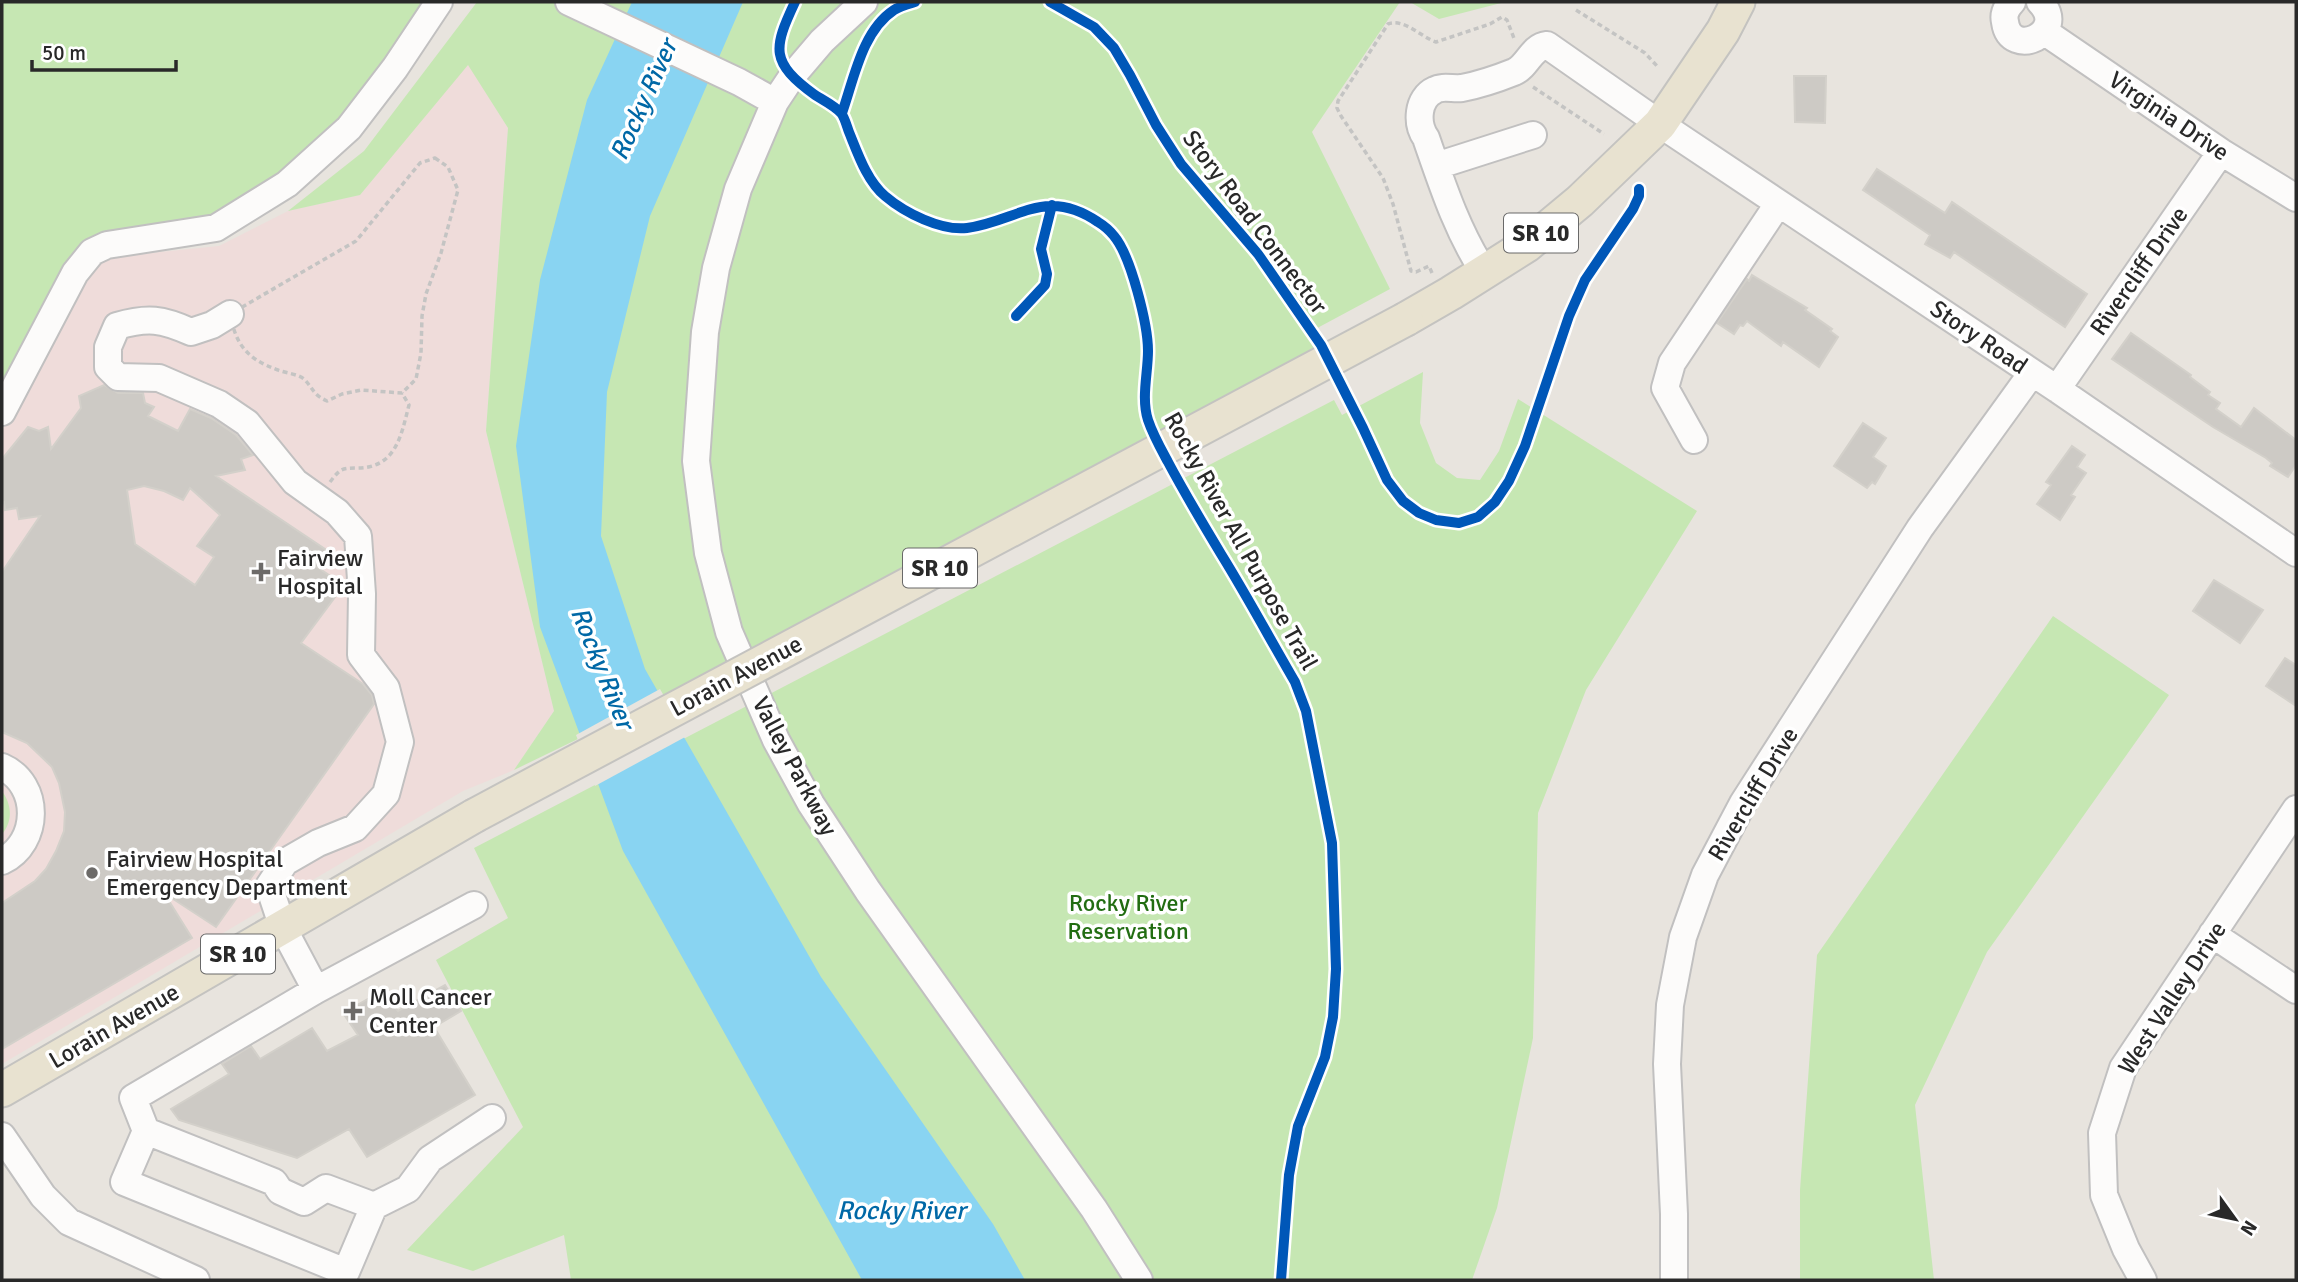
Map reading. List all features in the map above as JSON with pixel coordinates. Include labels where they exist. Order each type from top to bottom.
[{"type":"main road","name":"SR 10","points":[[1484,272],[1527,245],[1660,124],[1721,33],[1738,2]]},
{"type":"main road","name":"Lorain Avenue","points":[[2,1090],[474,816],[1406,319],[1484,272]]},
{"type":"street","points":[[2,412],[75,273],[92,252],[107,245],[216,228],[287,184],[349,128],[395,68],[439,2]]},
{"type":"street","name":"Valley Parkway","points":[[864,2],[822,41],[793,75],[775,102],[738,189],[716,268],[705,332],[696,461],[708,553],[729,632],[776,740],[811,804],[868,891],[1094,1209],[1139,1280]]},
{"type":"street","points":[[2012,2],[2005,11],[2004,18],[2008,32],[2013,37],[2026,41],[2040,37],[2045,32],[2049,17],[2040,2]]},
{"type":"street","points":[[574,5],[775,102]]},
{"type":"street","name":"Virginia Drive","points":[[2045,32],[2221,152],[2296,198]]},
{"type":"street","name":"Story Road","points":[[1436,166],[1420,124],[1420,109],[1427,95],[1436,89],[1463,88],[1517,71],[1536,48],[1547,45],[2296,553]]},
{"type":"street","points":[[1484,272],[1452,212],[1436,166],[1533,135]]},
{"type":"street","name":"Rivercliff Drive","points":[[2057,389],[2221,152]]},
{"type":"street","points":[[1694,440],[1665,388],[1667,376],[1672,363],[1779,204]]},
{"type":"street","points":[[230,314],[212,325],[191,332],[169,322],[139,319],[117,326],[108,347],[108,367],[118,377],[159,378],[219,404],[247,424],[295,482],[337,512],[358,536],[362,594],[361,655],[386,688],[400,742],[386,794],[355,828],[318,843],[285,862],[270,886],[283,928],[316,990]]},
{"type":"street","name":"Rivercliff Drive","points":[[1674,1280],[1674,1214],[1667,1064],[1670,1004],[1683,937],[1705,875],[1743,803],[1920,528],[2032,373]]},
{"type":"street","points":[[2,767],[20,782],[29,797],[32,814],[29,831],[21,846],[2,861]]},
{"type":"street","name":"West Valley Drive","points":[[2143,1280],[2126,1249],[2104,1195],[2102,1133],[2123,1068],[2296,809]]},
{"type":"street","points":[[474,905],[316,990],[133,1098],[146,1131],[124,1182],[346,1272],[374,1206],[408,1189],[430,1159],[492,1118]]},
{"type":"street","points":[[2212,934],[2296,990]]},
{"type":"street","points":[[146,1131],[274,1182],[280,1191],[304,1202],[326,1188],[374,1206]]},
{"type":"street","points":[[5,1150],[43,1196],[69,1222],[196,1280]]},
{"type":"path","points":[[1576,10],[1658,66]]},
{"type":"path","points":[[1526,83],[1604,134]]},
{"type":"path","points":[[435,158],[448,167],[457,190],[441,253],[426,294],[416,379],[402,393],[362,390],[342,394],[327,401],[315,395],[303,377],[275,369],[244,351],[234,335],[230,314],[356,242],[420,163],[435,158]]},
{"type":"path","points":[[1429,266],[1433,275]]},
{"type":"path","points":[[317,498],[339,471],[348,467],[377,465],[389,457],[396,447],[408,405],[402,393]]},
{"type":"shaded area","name":"Fairview Hospital","points":[[468,64],[508,128],[486,431],[554,711],[514,770],[463,791],[2,1064],[2,432],[6,422],[92,259],[219,246],[288,211],[360,195]]},
{"type":"green space","points":[[2,2],[445,2],[345,133],[217,234],[95,241],[2,420]]},
{"type":"green space","points":[[477,2],[1400,2],[1312,132],[1390,289],[1308,333],[1328,375],[514,770],[554,711],[486,431],[508,128],[468,65],[360,195],[288,211],[364,151]]},
{"type":"green space","points":[[1410,2],[1505,2],[1439,19]]},
{"type":"green space","name":"Rocky River Reservation","points":[[1423,372],[1420,423],[1436,463],[1457,478],[1480,480],[1499,451],[1518,399],[1697,511],[1586,690],[1538,813],[1533,1038],[1497,1208],[1472,1280],[571,1280],[564,1235],[473,1271],[407,1250],[523,1127],[436,960],[508,918],[474,848],[1334,400],[1342,415]]},
{"type":"green space","points":[[2053,616],[2169,695],[1987,952],[1915,1105],[1934,1280],[1800,1280],[1800,1190],[1817,955]]},
{"type":"green space","points":[[2,791],[10,813],[2,834]]},
{"type":"water","name":"Rocky River","points":[[632,2],[743,2],[650,216],[607,392],[601,536],[645,669],[821,977],[993,1224],[1025,1280],[862,1280],[623,851],[540,627],[516,446],[540,280],[587,100]]},
{"type":"pier","points":[[660,689],[687,736],[595,786],[576,735]]},
{"type":"building","points":[[1794,76],[1826,76],[1825,123],[1795,122]]},
{"type":"building","points":[[1877,169],[1945,213],[1952,202],[2087,294],[2065,327],[1954,252],[1950,258],[1925,244],[1930,235],[1863,190]]},
{"type":"building","points":[[1752,275],[1807,308],[1805,310],[1832,329],[1830,331],[1838,337],[1819,367],[1783,342],[1781,346],[1747,321],[1743,326],[1740,325],[1734,334],[1717,323]]},
{"type":"building","points":[[2131,333],[2191,375],[2190,377],[2210,392],[2208,395],[2220,403],[2216,409],[2241,427],[2254,408],[2296,440],[2296,465],[2288,477],[2270,466],[2272,463],[2266,458],[2213,427],[2112,359]]},
{"type":"building","points":[[104,385],[118,393],[143,393],[145,403],[154,407],[148,416],[178,431],[190,409],[211,418],[236,435],[253,455],[241,459],[245,470],[216,476],[328,551],[317,567],[344,585],[301,643],[363,684],[372,695],[374,704],[216,927],[164,893],[192,938],[2,1049],[2,903],[35,881],[46,869],[64,831],[65,812],[59,783],[52,767],[27,743],[2,732],[2,572],[40,516],[19,519],[17,508],[5,510],[4,502],[2,503],[2,459],[28,427],[39,431],[48,427],[51,449],[81,408],[79,396]],"holes":[[[144,486],[183,500],[190,488],[220,515],[197,546],[214,557],[195,585],[135,544],[127,490]]]},
{"type":"building","points":[[1863,423],[1886,438],[1873,457],[1886,466],[1875,484],[1872,482],[1867,488],[1834,466]]},
{"type":"building","points":[[2072,446],[2085,455],[2077,467],[2086,473],[2071,495],[2075,497],[2060,520],[2037,504],[2051,485],[2046,482]]},
{"type":"building","points":[[2214,580],[2263,610],[2240,643],[2193,611]]},
{"type":"building","points":[[2285,658],[2296,665],[2296,706],[2266,686]]},
{"type":"building","points":[[445,985],[461,1011],[434,1027],[475,1095],[367,1157],[349,1129],[297,1158],[179,1120],[171,1109],[229,1074],[222,1064],[251,1046],[260,1059],[312,1028],[327,1051],[358,1035],[343,1013],[382,991],[398,1011]]},
{"type":"cycle path","name":"Rocky River All Purpose Trail","points":[[795,2],[780,43],[783,63],[800,83],[841,113],[868,175],[879,190],[893,202],[935,224],[957,228],[985,224],[1032,209],[1062,207],[1098,222],[1114,236],[1132,274],[1145,325],[1148,351],[1145,403],[1150,426],[1181,486],[1295,682],[1306,711],[1332,843],[1336,969],[1333,1017],[1325,1057],[1298,1126],[1289,1175],[1281,1280]]},
{"type":"cycle path","points":[[842,113],[860,57],[874,30],[894,10],[915,2]]},
{"type":"cycle path","name":"Story Road Connector","points":[[1050,2],[1094,27],[1114,48],[1156,125],[1181,164],[1258,254],[1321,345],[1387,480],[1403,501],[1419,513],[1436,520],[1459,523],[1478,517],[1495,502],[1509,481],[1525,446],[1569,316],[1585,280],[1633,209],[1639,189]]},
{"type":"cycle path","points":[[1016,316],[1045,285],[1047,274],[1041,249],[1052,205]]},
{"type":"place","name":"Fairview Hospital","points":[[261,572]]},
{"type":"place","name":"Fairview Hospital Emergency Department","points":[[92,873]]},
{"type":"place","name":"Moll Cancer Center","points":[[353,1011]]}]
